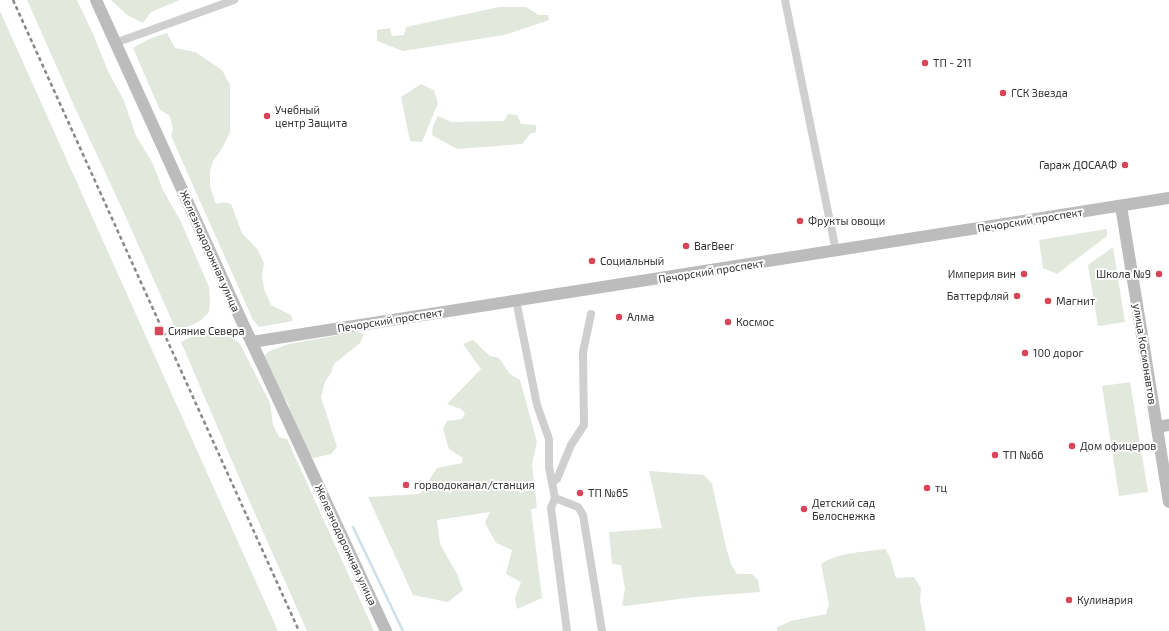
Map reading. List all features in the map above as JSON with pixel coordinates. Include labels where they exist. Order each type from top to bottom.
[{"type":"main road","name":"Железнодорожная улица","points":[[96,0],[386,631]]},
{"type":"main road","name":"Печорский проспект","points":[[252,342],[1169,198]]},
{"type":"main road","name":"улица Космонавтов","points":[[1122,206],[1169,502]]},
{"type":"main road","points":[[1157,427],[1169,425]]},
{"type":"street","points":[[115,43],[234,0]]},
{"type":"street","points":[[785,0],[836,251]]},
{"type":"street","points":[[516,300],[537,405],[549,439],[549,467],[555,498],[551,508],[567,631]]},
{"type":"street","points":[[552,483],[556,479],[571,445],[584,425],[583,352],[591,314]]},
{"type":"street","points":[[555,498],[578,507],[583,515],[602,631]]},
{"type":"shaded area","points":[[27,0],[77,0],[108,71],[124,101],[136,136],[152,162],[163,190],[181,222],[209,287],[209,312],[200,321],[177,332]]},
{"type":"shaded area","points":[[111,0],[180,0],[151,12],[143,23],[127,15]]},
{"type":"shaded area","points":[[499,7],[526,7],[539,15],[548,15],[549,20],[504,35],[403,51],[377,41],[377,30],[390,28],[392,36],[404,35],[406,27]]},
{"type":"shaded area","points":[[0,11],[278,631],[0,631]]},
{"type":"shaded area","points":[[167,33],[175,48],[195,52],[222,70],[230,85],[230,133],[213,161],[210,171],[210,187],[216,204],[223,202],[231,204],[242,233],[258,250],[264,263],[262,275],[264,289],[271,305],[291,315],[293,321],[259,327],[253,320],[171,136],[173,130],[170,116],[160,110],[133,48],[149,39]]},
{"type":"shaded area","points":[[421,84],[434,90],[438,103],[422,142],[410,141],[401,97]]},
{"type":"shaded area","points":[[508,114],[517,115],[521,124],[536,125],[536,132],[530,134],[522,144],[457,149],[432,135],[433,126],[438,116],[451,122],[504,121]]},
{"type":"shaded area","points":[[1107,229],[1107,236],[1057,274],[1043,268],[1039,240]]},
{"type":"shaded area","points":[[1113,247],[1125,322],[1098,326],[1088,265]]},
{"type":"shaded area","points":[[209,328],[215,328],[232,337],[240,344],[270,403],[273,425],[279,437],[287,439],[374,631],[307,631],[181,342]]},
{"type":"shaded area","points":[[356,332],[364,334],[360,343],[334,364],[331,373],[325,382],[321,397],[337,447],[331,454],[314,458],[307,454],[291,416],[288,403],[279,391],[264,356],[269,351],[289,344]]},
{"type":"shaded area","points":[[473,340],[490,356],[499,358],[510,374],[520,380],[537,442],[532,465],[537,508],[531,509],[542,598],[517,609],[515,598],[521,582],[506,574],[512,550],[496,543],[485,523],[490,512],[437,520],[440,544],[457,574],[463,590],[448,602],[413,595],[368,497],[420,494],[437,468],[462,463],[463,458],[449,449],[443,429],[447,421],[462,419],[465,413],[461,409],[447,404],[481,369],[463,344]]},
{"type":"shaded area","points":[[1130,382],[1148,492],[1119,496],[1102,386]]},
{"type":"shaded area","points":[[649,471],[704,475],[712,484],[731,564],[737,574],[752,574],[758,580],[760,592],[694,597],[626,606],[622,605],[625,589],[621,565],[612,564],[609,532],[662,528]]},
{"type":"shaded area","points":[[885,549],[890,557],[896,578],[914,577],[921,588],[920,600],[926,631],[777,631],[777,627],[791,621],[826,614],[829,604],[821,564],[844,555]]},
{"type":"waterway","points":[[353,527],[403,631]]},
{"type":"railway","points":[[13,0],[299,631]]},
{"type":"place","name":"ТП - 211","points":[[925,63]]},
{"type":"place","name":"ГСК Звезда","points":[[1003,93]]},
{"type":"place","name":"Учебный центр Защита","points":[[267,116]]},
{"type":"place","name":"Гараж ДОСААФ","points":[[1125,165]]},
{"type":"place","name":"Фрукты овощи","points":[[800,221]]},
{"type":"place","name":"BarBeer","points":[[686,246]]},
{"type":"place","name":"Социальный","points":[[592,261]]},
{"type":"place","name":"Империя вин","points":[[1024,274]]},
{"type":"place","name":"Школа №9","points":[[1159,274]]},
{"type":"place","name":"Баттерфляй","points":[[1017,296]]},
{"type":"place","name":"Магнит","points":[[1048,301]]},
{"type":"place","name":"Алма","points":[[619,317]]},
{"type":"place","name":"Космос","points":[[728,322]]},
{"type":"place","name":"Сияние Севера","points":[[159,331]]},
{"type":"place","name":"100 дорог","points":[[1025,353]]},
{"type":"place","name":"Дом офицеров","points":[[1072,446]]},
{"type":"place","name":"ТП №66","points":[[995,455]]},
{"type":"place","name":"горводоканал/станция","points":[[406,485]]},
{"type":"place","name":"тц","points":[[927,488]]},
{"type":"place","name":"ТП №65","points":[[580,493]]},
{"type":"place","name":"Детский сад Белоснежка","points":[[804,509]]},
{"type":"place","name":"Кулинария","points":[[1069,600]]}]
